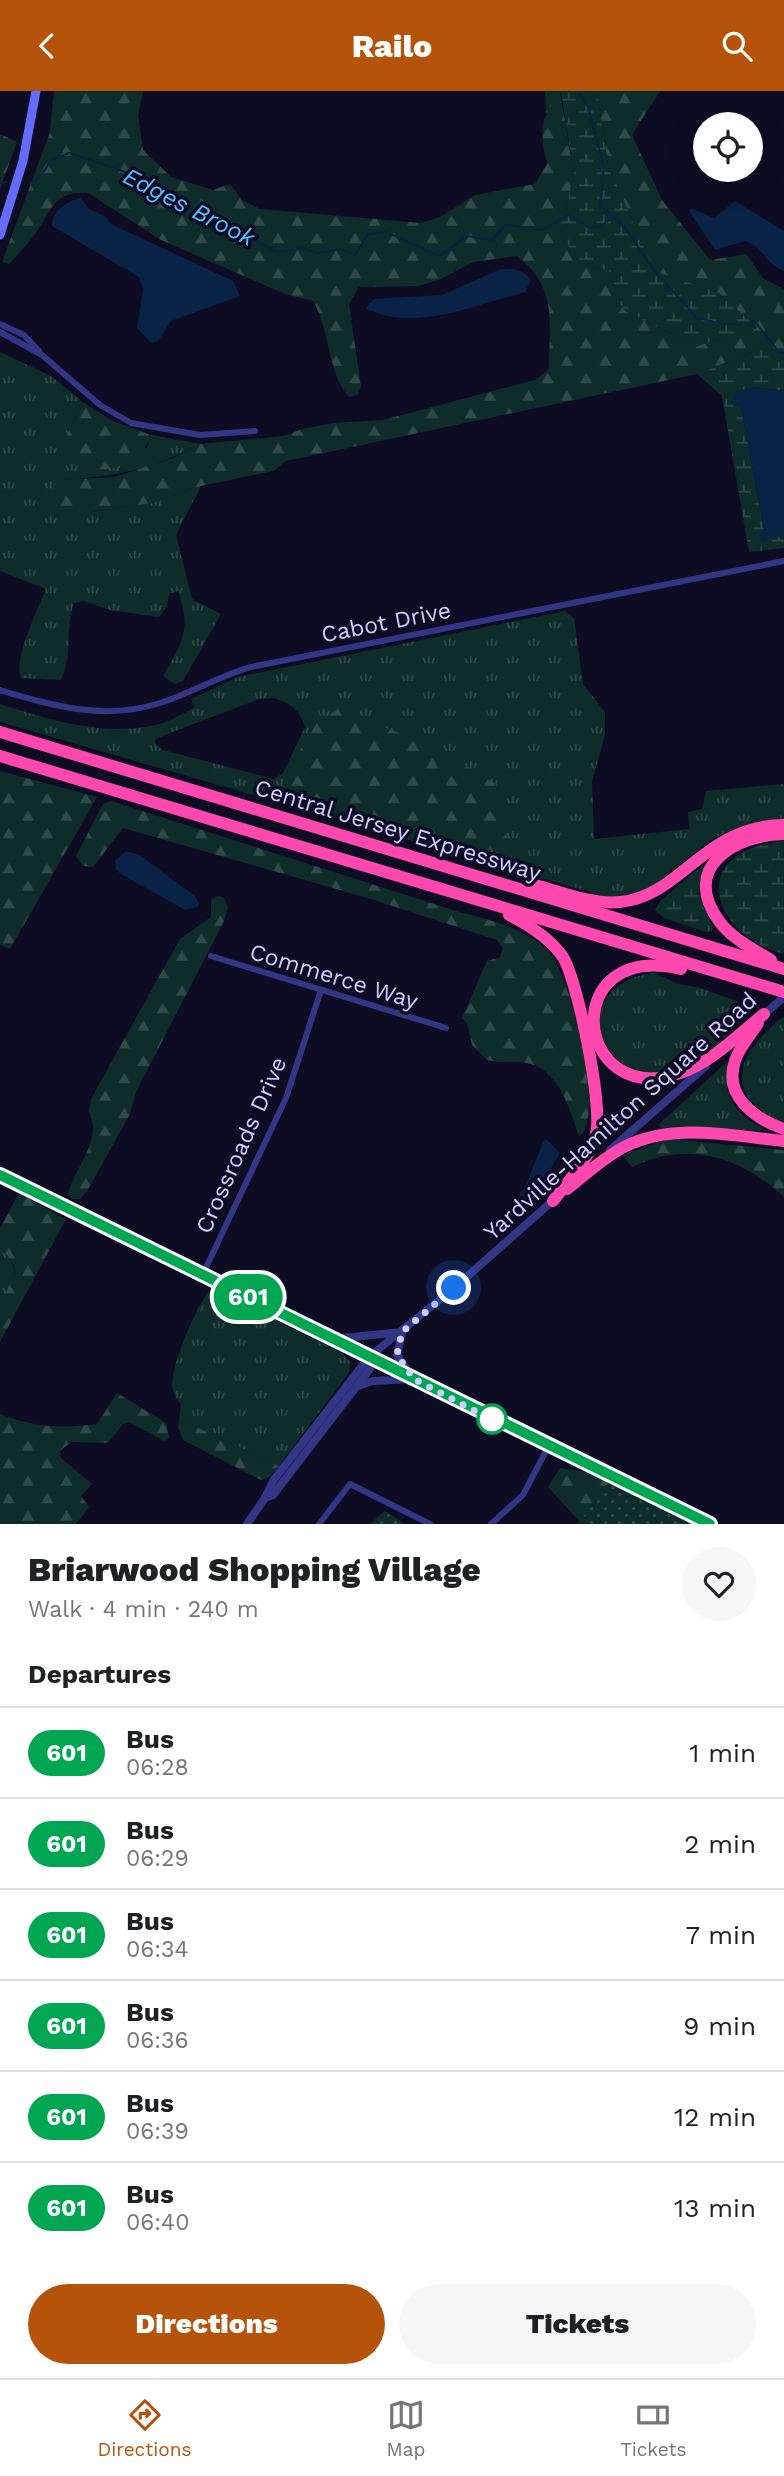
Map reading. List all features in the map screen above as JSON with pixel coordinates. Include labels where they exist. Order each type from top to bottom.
[{"type":"highway","name":"Central Jersey Expressway","points":[[0,732],[784,967]]},
{"type":"highway","name":"Central Jersey Expressway","points":[[0,755],[784,994]]},
{"type":"highway","points":[[383,848],[597,901],[617,902],[638,898],[657,889],[731,835],[755,827],[784,825]]},
{"type":"highway","points":[[784,834],[751,838],[727,848],[715,862],[708,886],[711,906],[726,930],[784,967]]},
{"type":"highway","points":[[376,869],[490,907],[517,919],[547,939],[568,966],[587,1048],[598,1122],[589,1151],[554,1199]]},
{"type":"highway","points":[[764,1014],[693,1068],[661,1078],[631,1075],[616,1068],[598,1048],[592,1022],[595,1004],[604,987],[617,974],[643,964],[662,964],[770,988]]},
{"type":"highway","points":[[764,1014],[738,1054],[732,1079],[737,1095],[747,1109],[784,1129]]},
{"type":"highway","points":[[554,1199],[610,1155],[649,1137],[692,1132],[784,1141]]},
{"type":"main road","points":[[0,235],[20,170],[36,91]]},
{"type":"street","points":[[0,324],[24,335],[42,355],[100,405],[131,423],[200,435],[255,431]]},
{"type":"street","points":[[0,333],[42,355]]},
{"type":"street","name":"Cabot Drive","points":[[0,690],[72,710],[128,710],[161,703],[214,679],[251,667],[784,561]]},
{"type":"street","name":"Commerce Way","points":[[211,957],[446,1028]]},
{"type":"street","name":"Crossroads Drive","points":[[203,1274],[286,1098],[321,990]]},
{"type":"street","name":"Yardville-Hamilton Square Road","points":[[247,1524],[265,1498],[272,1481],[385,1347],[784,994]]},
{"type":"street","points":[[0,1175],[548,1447],[710,1524]]},
{"type":"street","points":[[333,1339],[402,1332],[397,1355],[414,1379]]},
{"type":"street","name":"Yardville-Hamilton Square Road","points":[[265,1498],[273,1495],[356,1387],[373,1359]]},
{"type":"street","points":[[356,1387],[373,1381],[414,1379]]},
{"type":"street","points":[[491,1524],[523,1495],[548,1447]]},
{"type":"street","points":[[319,1524],[350,1484],[430,1524]]},
{"type":"green space","points":[[54,91],[143,91],[138,116],[143,150],[171,177],[213,190],[230,184],[242,200],[260,209],[421,223],[440,217],[475,195],[535,184],[547,164],[542,133],[545,118],[560,91],[574,175],[560,231],[578,262],[609,271],[614,294],[625,311],[697,346],[757,328],[719,293],[654,272],[608,165],[597,91],[660,91],[632,135],[662,200],[710,260],[746,254],[764,279],[784,289],[784,359],[776,359],[763,348],[697,374],[286,461],[273,471],[201,486],[151,503],[91,512],[65,512],[49,496],[57,480],[114,477],[173,458],[200,444],[284,436],[302,429],[333,423],[383,420],[535,380],[549,369],[550,321],[545,293],[539,280],[517,256],[473,262],[441,279],[418,286],[359,287],[349,304],[361,387],[357,395],[349,397],[336,375],[323,325],[313,301],[285,294],[161,240],[88,193],[76,193],[60,199],[23,249],[9,264],[2,262],[50,132]]},
{"type":"green space","points":[[545,91],[597,91],[608,165],[654,271],[719,293],[757,328],[697,346],[625,311],[614,294],[609,271],[578,262],[560,231],[574,175],[561,92],[546,114]]},
{"type":"green space","points":[[0,134],[17,142],[0,189]]},
{"type":"green space","points":[[763,348],[776,359],[784,359],[784,391],[751,387],[731,402],[741,407],[764,529],[771,537],[784,536],[784,548],[749,552],[722,396],[697,374]]},
{"type":"green space","points":[[0,352],[51,376],[84,403],[67,434],[147,448],[151,435],[200,444],[165,460],[131,471],[58,480],[91,512],[151,503],[201,486],[176,535],[192,599],[221,614],[183,681],[175,684],[163,676],[183,635],[184,616],[178,591],[169,594],[167,606],[159,617],[110,610],[84,601],[74,603],[67,661],[61,680],[21,678],[19,669],[23,647],[46,589],[0,571]]},
{"type":"green space","points":[[84,403],[113,421],[151,435],[147,445],[132,460],[112,468],[90,468],[72,460],[63,449],[67,434]]},
{"type":"green space","points":[[565,611],[574,618],[583,684],[605,712],[605,735],[592,781],[594,839],[689,829],[688,812],[702,809],[706,791],[784,784],[784,821],[763,821],[736,828],[711,840],[649,889],[611,898],[0,722],[0,704],[79,725],[140,728],[164,723],[194,708],[191,699],[238,677]],"holes":[[[259,699],[280,700],[297,712],[305,727],[283,773],[274,779],[163,750],[156,745],[155,740],[167,734]]]},
{"type":"green space","points":[[339,708],[442,751],[496,784],[511,856],[283,787],[311,727]]},
{"type":"green space","points":[[0,771],[97,797],[10,949],[0,945]]},
{"type":"green space","points":[[111,801],[494,922],[537,942],[547,949],[556,962],[574,1013],[587,1076],[587,1125],[579,1136],[557,1084],[541,1069],[520,1062],[487,1060],[472,1045],[467,1023],[462,1018],[487,961],[500,957],[503,948],[497,940],[371,899],[123,828],[93,867],[83,866],[76,856],[103,804]]},
{"type":"green space","points":[[784,841],[784,954],[758,944],[739,929],[725,912],[719,893],[721,875],[732,860],[753,848]]},
{"type":"green space","points":[[706,863],[699,883],[699,897],[713,927],[712,931],[706,932],[664,918],[655,910],[661,900]]},
{"type":"green space","points":[[218,896],[224,898],[228,907],[224,921],[136,1092],[130,1114],[87,1191],[80,1199],[72,1199],[68,1193],[87,1153],[93,1132],[89,1112],[91,1099],[180,939],[211,917],[211,900]]},
{"type":"green space","points":[[654,973],[678,984],[700,988],[745,1004],[750,1009],[748,1015],[714,1048],[691,1064],[661,1074],[636,1070],[616,1058],[604,1040],[600,1019],[606,999],[624,982]]},
{"type":"green space","points":[[784,1017],[784,1122],[756,1107],[743,1086],[742,1074],[752,1048]]},
{"type":"green space","points":[[728,1061],[727,1085],[731,1099],[744,1116],[763,1128],[761,1131],[678,1126],[662,1128],[658,1125]]},
{"type":"green space","points":[[669,1139],[784,1150],[784,1197],[750,1171],[712,1157],[673,1155],[632,1167],[622,1155]]},
{"type":"green space","points":[[19,1193],[66,1219],[0,1342],[0,1308],[15,1271],[9,1257],[0,1248],[0,1228]]},
{"type":"green space","points":[[0,1248],[12,1263],[14,1277],[0,1308]]},
{"type":"green space","points":[[215,1291],[340,1352],[351,1362],[348,1374],[279,1466],[179,1419],[181,1405],[172,1385],[176,1363],[202,1301],[208,1292]]},
{"type":"green space","points":[[117,1393],[166,1423],[169,1438],[164,1441],[129,1422],[123,1424],[108,1443],[71,1442],[60,1451],[61,1458],[92,1484],[81,1496],[89,1507],[76,1524],[0,1524],[0,1414],[48,1426],[97,1424]]},
{"type":"green space","points":[[179,1419],[279,1466],[270,1477],[261,1480],[183,1440],[178,1427]]},
{"type":"green space","points":[[560,1468],[588,1472],[700,1524],[578,1524],[580,1522],[548,1487]]},
{"type":"green space","points":[[609,1482],[700,1524],[578,1524]]},
{"type":"green space","points":[[385,1511],[405,1524],[370,1524]]},
{"type":"water","points":[[81,198],[89,209],[105,216],[111,224],[233,281],[240,296],[171,321],[158,341],[151,343],[137,328],[143,289],[139,277],[52,226],[62,207]]},
{"type":"water","points":[[735,201],[784,231],[784,271],[745,241],[715,250],[689,211],[691,208],[714,218]]},
{"type":"water","points":[[501,269],[518,270],[528,276],[531,280],[525,292],[424,318],[384,315],[366,308],[374,299],[442,295]]},
{"type":"water","points":[[751,387],[784,391],[784,536],[771,537],[763,543],[758,535],[764,529],[741,407],[731,403],[736,392]]},
{"type":"water","points":[[126,851],[139,855],[195,896],[199,904],[197,907],[185,910],[121,874],[116,870],[115,861]]},
{"type":"water","points":[[545,1138],[560,1153],[541,1185],[525,1199],[518,1194],[524,1189]]},
{"type":"waterway","points":[[578,91],[588,107],[604,167],[600,206],[623,225],[654,270],[697,318],[724,324],[756,323],[779,352],[784,353]]},
{"type":"waterway","name":"Edges Brook","points":[[30,183],[41,176],[51,160],[69,153],[143,178],[218,225],[279,252],[303,248],[317,253],[341,249],[355,255],[368,234],[386,232],[440,256],[467,236],[492,240],[506,225],[543,230],[568,215],[590,228],[601,226],[611,218]]},
{"type":"waterway","name":"Edges Brook","points":[[0,184],[6,182]]},
{"type":"bus line","name":"601","points":[[0,1175],[515,1431],[710,1524]]},
{"type":"route","points":[[454,1288],[402,1332],[397,1355],[414,1379],[496,1422],[492,1419]]}]
